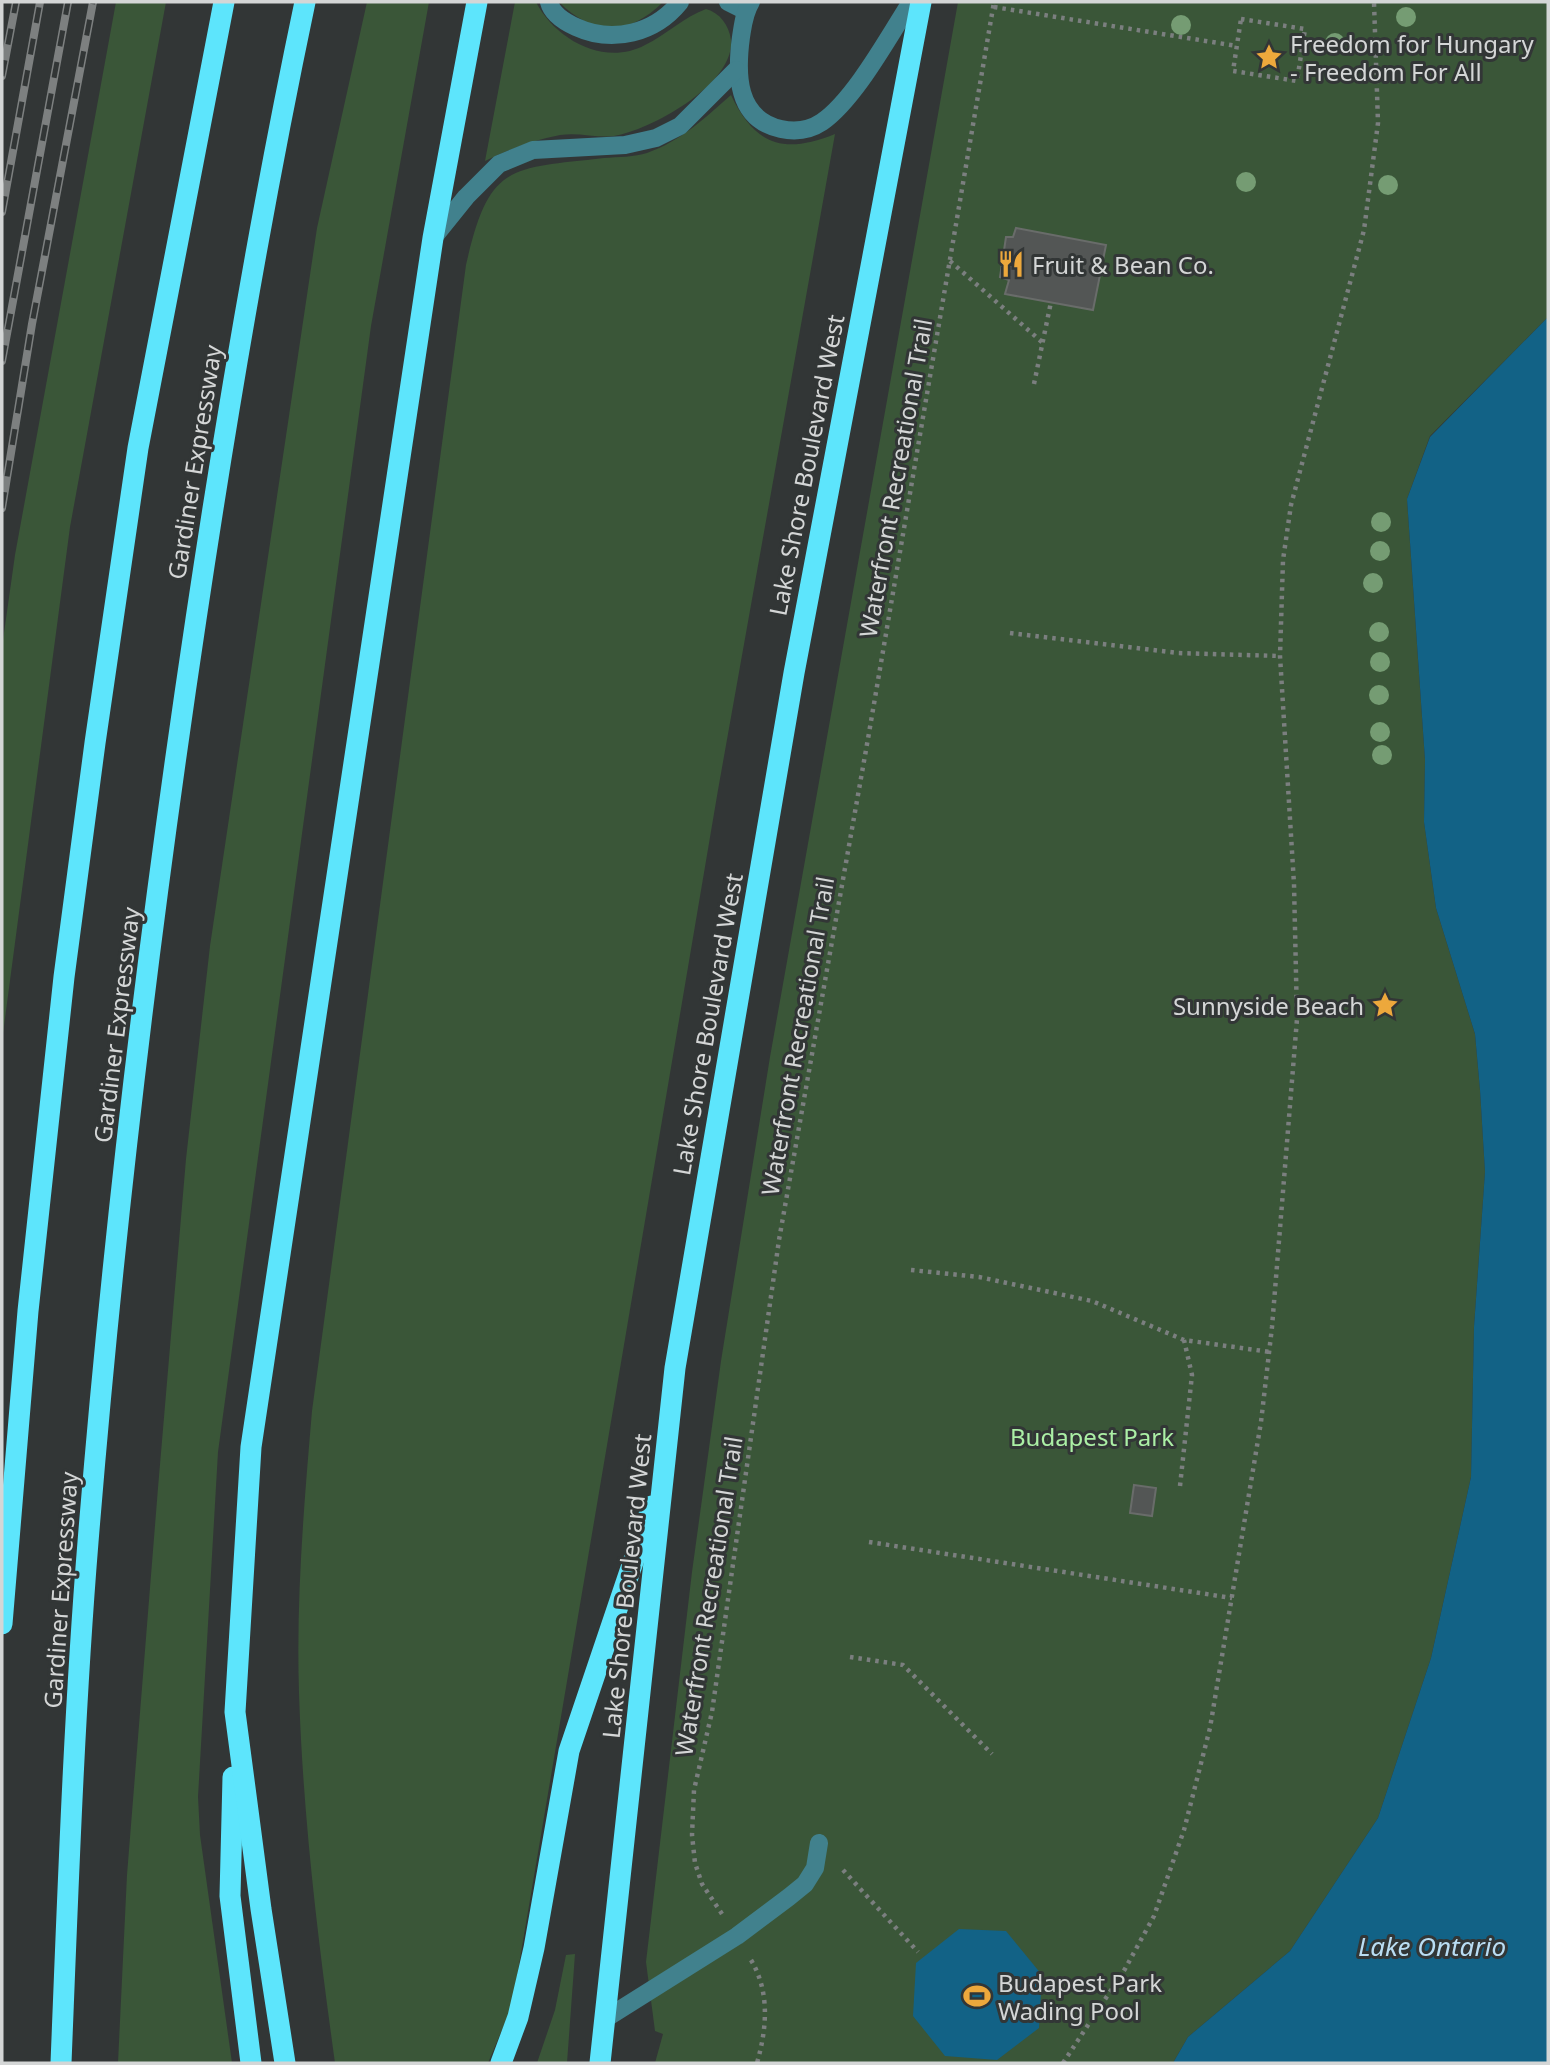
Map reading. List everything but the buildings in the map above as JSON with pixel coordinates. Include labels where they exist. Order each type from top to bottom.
[{"type":"highway","points":[[2,1625],[31,1285],[64,976],[95,743],[138,448],[224,2]]},
{"type":"highway","name":"Gardiner Expressway","points":[[61,2063],[71,1813],[88,1546],[109,1310],[147,977],[178,737],[226,424],[275,141],[305,2]]},
{"type":"highway","points":[[251,2063],[230,1896],[234,1712],[251,1447],[433,238],[477,2]]},
{"type":"highway","name":"Lake Shore Boulevard West","points":[[600,2063],[675,1368],[794,673],[921,2]]},
{"type":"highway","points":[[501,2063],[518,2017],[534,1948],[569,1751],[665,1468]]},
{"type":"highway","points":[[234,1712],[285,2063]]},
{"type":"lane","points":[[549,2],[551,8],[566,23],[591,34],[618,38],[669,16],[680,2]]},
{"type":"lane","points":[[728,2],[748,6],[736,70],[747,103],[757,117],[772,127],[789,131],[806,129],[822,122],[839,105],[871,65],[911,2]]},
{"type":"lane","points":[[433,238],[466,197],[499,164],[533,150],[625,145],[656,138],[680,127],[736,70]]},
{"type":"lane","points":[[605,2019],[737,1936],[805,1884],[815,1868],[819,1843]]},
{"type":"path","points":[[1063,2063],[1125,1969],[1154,1916],[1184,1830],[1210,1728],[1232,1598],[1269,1352],[1296,1050],[1298,989],[1280,656],[1283,560],[1291,505],[1364,230],[1378,123],[1374,2]]},
{"type":"path","points":[[994,4],[1237,46]]},
{"type":"path","name":"Waterfront Recreational Trail","points":[[757,2063],[765,2035],[763,1990],[753,1964],[698,1873],[692,1850],[695,1790],[712,1712],[779,1240],[994,4]]},
{"type":"path","points":[[1241,19],[1305,29],[1297,81],[1233,71],[1237,46],[1241,19]]},
{"type":"path","points":[[950,261],[1043,343]]},
{"type":"path","points":[[1034,384],[1051,302]]},
{"type":"path","points":[[1010,633],[1178,653],[1280,656]]},
{"type":"path","points":[[911,1270],[979,1277],[1092,1301],[1184,1340],[1269,1352]]},
{"type":"path","points":[[1180,1486],[1192,1375],[1184,1340]]},
{"type":"path","points":[[869,1542],[1232,1598]]},
{"type":"path","points":[[850,1657],[903,1665],[992,1754]]},
{"type":"path","points":[[819,1843],[918,1952]]},
{"type":"green space","points":[[116,2],[166,2],[70,527],[2,1041],[2,647],[15,555]]},
{"type":"green space","points":[[367,2],[429,2],[371,326],[218,1452],[198,1797],[200,1835],[232,2063],[118,2063],[127,1875],[158,1488],[186,1159],[210,946],[317,228]]},
{"type":"green space","points":[[515,2],[536,2],[544,15],[568,38],[582,46],[613,53],[645,45],[706,9],[720,17],[728,29],[731,40],[729,57],[720,73],[705,88],[668,115],[648,125],[614,136],[567,134],[550,137],[522,145],[485,161]]},
{"type":"green space","points":[[559,2],[663,2],[637,21],[611,28],[585,21]]},
{"type":"green space","name":"Budapest Park","points":[[958,2],[1548,2],[1548,317],[1430,436],[1407,499],[1425,760],[1424,822],[1436,908],[1475,1034],[1480,1090],[1485,1172],[1474,1327],[1471,1477],[1431,1658],[1378,1818],[1290,1951],[1188,2037],[1173,2063],[655,2063],[663,2034],[655,2031],[646,1962],[692,1572],[721,1361],[770,1057]]},
{"type":"green space","points":[[731,95],[750,125],[772,141],[800,144],[835,134],[718,790],[512,2006],[488,2063],[335,2063],[312,1878],[301,1739],[299,1622],[304,1516],[312,1411],[466,265],[484,206],[495,189],[508,177],[546,165],[647,153],[682,135]]},
{"type":"green space","points":[[575,1954],[567,2063],[537,2063],[555,2010],[566,1955]]},
{"type":"water","name":"Lake Ontario","points":[[1548,317],[1548,2063],[1173,2063],[1188,2037],[1290,1951],[1378,1818],[1431,1658],[1471,1477],[1474,1327],[1485,1172],[1480,1090],[1475,1034],[1436,908],[1424,822],[1425,760],[1407,499],[1430,437]]},
{"type":"water","name":"Budapest Park Wading Pool","points":[[959,1929],[1006,1931],[1042,1975],[1039,2028],[997,2060],[945,2056],[913,2016],[916,1963]]},
{"type":"railway","points":[[2,76],[16,2]]},
{"type":"railway","points":[[2,212],[40,2]]},
{"type":"railway","points":[[2,361],[68,2]]},
{"type":"railway","points":[[2,508],[32,324],[93,2]]},
{"type":"place","name":"Freedom for Hungary - Freedom For All","points":[[1269,57]]},
{"type":"place","name":"Fruit & Bean Co.","points":[[1011,264]]},
{"type":"place","name":"Sunnyside Beach","points":[[1385,1005]]},
{"type":"place","name":"Budapest Park Wading Pool","points":[[977,1996]]}]
